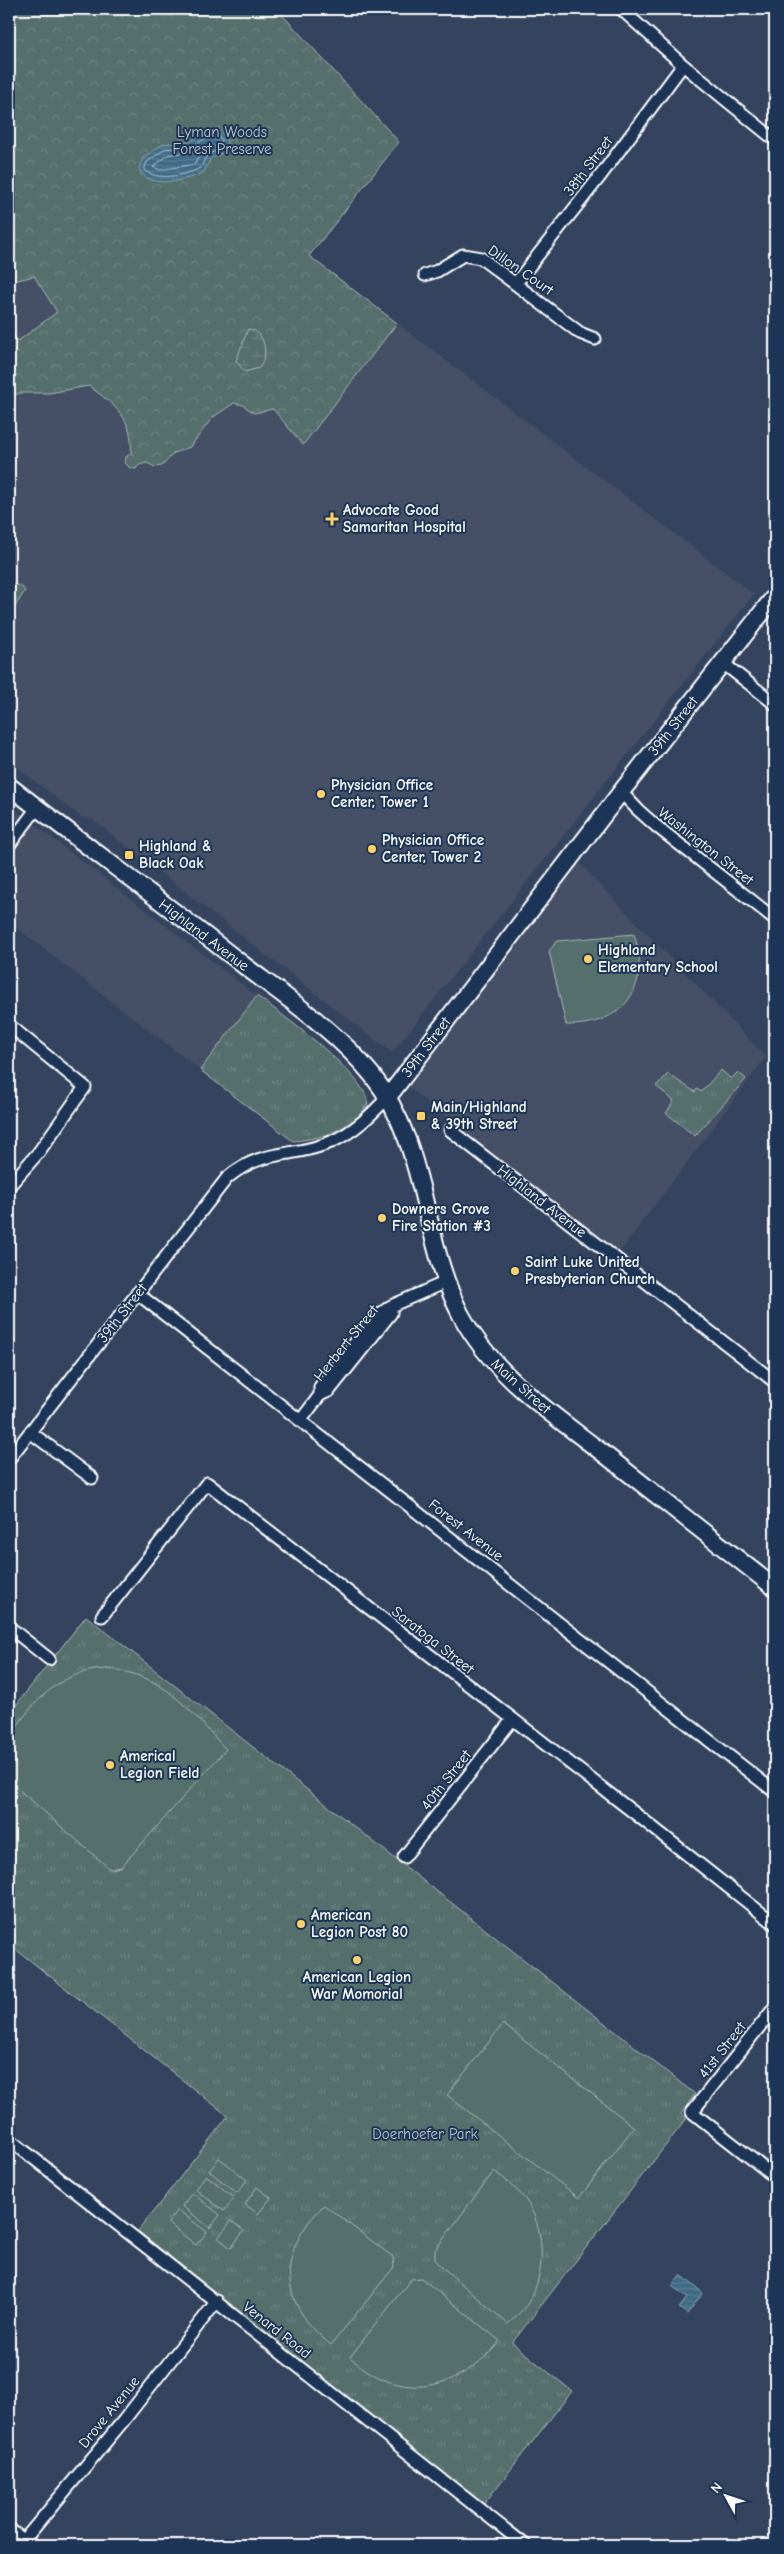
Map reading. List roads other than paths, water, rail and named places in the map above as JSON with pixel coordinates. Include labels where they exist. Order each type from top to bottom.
[{"type":"main road","name":"39th Street","points":[[388,1097],[621,792],[775,596]]},
{"type":"main road","name":"Highland Avenue","points":[[9,786],[336,1037],[372,1075],[388,1097]]},
{"type":"main road","name":"Main Street","points":[[388,1097],[411,1147],[446,1282],[475,1339],[487,1356],[512,1382],[775,1588]]},
{"type":"street","points":[[621,9],[683,65],[775,140]]},
{"type":"street","name":"38th Street","points":[[516,283],[601,175],[683,65]]},
{"type":"street","name":"Dillon Court","points":[[425,275],[437,271],[463,255],[481,258],[580,333],[594,339]]},
{"type":"street","points":[[723,663],[775,704]]},
{"type":"street","name":"Washington Street","points":[[621,792],[656,826],[775,919]]},
{"type":"street","points":[[9,845],[37,808]]},
{"type":"street","points":[[9,1025],[85,1088],[38,1153],[9,1186]]},
{"type":"street","name":"39th Street","points":[[9,1459],[214,1194],[239,1168],[269,1155],[330,1143],[368,1118],[388,1097]]},
{"type":"street","name":"Highland Avenue","points":[[450,1130],[775,1382]]},
{"type":"street","name":"Herbert Street","points":[[301,1420],[320,1395],[320,1388],[375,1318],[391,1306],[446,1282]]},
{"type":"street","name":"Forest Avenue","points":[[137,1293],[775,1792]]},
{"type":"street","points":[[30,1432],[92,1478]]},
{"type":"street","name":"Saratoga Street","points":[[102,1616],[207,1483],[775,1924]]},
{"type":"street","points":[[9,1627],[49,1659]]},
{"type":"street","name":"40th Street","points":[[404,1858],[512,1720]]},
{"type":"street","name":"41st Street","points":[[775,2007],[692,2112],[775,2177]]},
{"type":"street","name":"Venard Road","points":[[9,2138],[525,2545]]},
{"type":"street","name":"Drove Avenue","points":[[27,2543],[216,2301]]},
{"type":"street","points":[[9,2529],[27,2543]]},
{"type":"water","points":[[215,129],[225,137],[226,149],[210,160],[204,172],[168,182],[150,179],[143,175],[139,168],[143,158],[163,144],[190,142],[206,131]]},
{"type":"water","points":[[681,2275],[703,2293],[687,2314],[679,2308],[687,2298],[672,2286]]},
{"type":"place","name":"Advocate Good Samaritan Hospital","points":[[332,519]]},
{"type":"place","name":"Physician Office Center, Tower 1","points":[[321,794]]},
{"type":"place","name":"Physician Office Center, Tower 2","points":[[372,849]]},
{"type":"place","name":"Highland & Black Oak","points":[[129,855]]},
{"type":"place","name":"Highland Elementary School","points":[[588,959]]},
{"type":"place","name":"Main/Highland & 39th Street","points":[[421,1116]]},
{"type":"place","name":"Downers Grove Fire Station #3","points":[[382,1218]]},
{"type":"place","name":"Saint Luke United Presbyterian Church","points":[[515,1271]]},
{"type":"place","name":"Americal Legion Field","points":[[110,1765]]},
{"type":"place","name":"American Legion Post 80","points":[[301,1924]]},
{"type":"place","name":"American Legion War Momorial","points":[[357,1960]]},
{"type":"park label","name":"Lyman Woods Forest Preserve","points":[[222,140]]},
{"type":"park label","name":"Doerhoefer Park","points":[[425,2134]]}]
